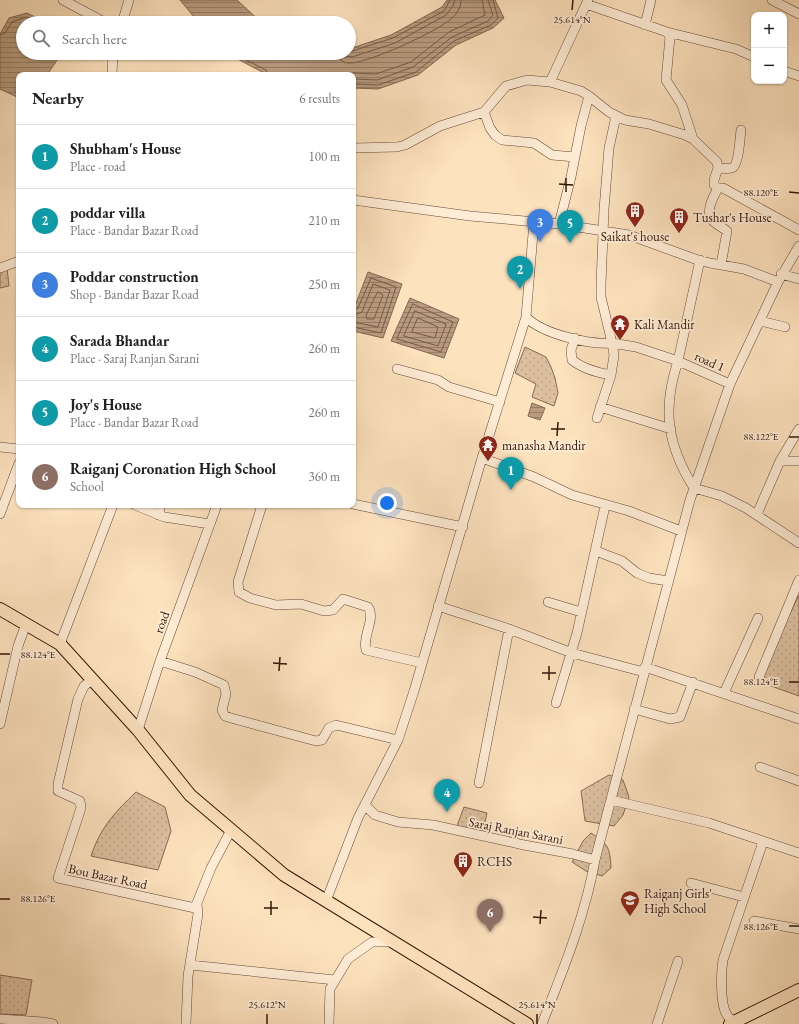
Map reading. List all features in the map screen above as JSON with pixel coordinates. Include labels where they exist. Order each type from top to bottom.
[{"type":"main road","points":[[0,609],[60,644],[138,730],[190,795],[284,875],[527,1024]]},
{"type":"main road","points":[[732,1023],[799,990]]},
{"type":"street","points":[[63,0],[93,16]]},
{"type":"street","points":[[124,16],[129,0]]},
{"type":"street","points":[[645,25],[651,0]]},
{"type":"street","points":[[772,0],[799,14]]},
{"type":"street","points":[[550,82],[587,2],[645,25],[736,49],[751,55]]},
{"type":"street","points":[[667,32],[670,37],[666,80],[682,105],[693,139]]},
{"type":"street","points":[[112,72],[113,60]]},
{"type":"street","points":[[787,72],[799,76]]},
{"type":"street","points":[[356,148],[392,147],[405,145],[440,126],[484,112],[489,108],[506,86],[527,80],[550,82],[582,91],[616,116],[625,120],[656,126],[693,139],[717,162],[718,168],[714,185],[750,202],[799,230]]},
{"type":"street","points":[[559,224],[575,158],[580,126],[589,96]]},
{"type":"street","points":[[484,112],[490,128],[495,135],[502,140],[534,143],[552,155],[575,158]]},
{"type":"street","points":[[597,418],[611,375],[614,355],[601,297],[603,230],[609,148],[616,116]]},
{"type":"street","points":[[718,168],[731,168],[734,166],[738,156],[741,130]]},
{"type":"street","points":[[718,188],[709,211],[715,223],[728,231],[721,264]]},
{"type":"street","points":[[356,200],[470,216],[559,224],[603,230],[639,238],[700,260],[780,278],[799,279]]},
{"type":"street","points":[[326,901],[365,805],[398,740],[422,663],[482,458],[526,317],[534,222]]},
{"type":"street","points":[[542,1024],[585,905],[595,860],[634,709],[681,531],[694,488],[730,384],[780,278],[799,246]]},
{"type":"street","points":[[700,260],[669,395],[669,415],[673,443],[678,458],[694,488],[722,496],[757,514],[770,525],[799,543]]},
{"type":"street","points":[[0,268],[16,262]]},
{"type":"street","name":"road 1","points":[[526,317],[539,328],[575,338],[601,343],[636,346],[678,361],[730,384]]},
{"type":"street","points":[[760,321],[785,327]]},
{"type":"street","points":[[575,338],[571,350],[572,360],[576,364],[611,375]]},
{"type":"street","points":[[397,369],[438,380],[449,387],[500,402]]},
{"type":"street","points":[[600,407],[671,429]]},
{"type":"street","points":[[757,514],[780,461],[799,429]]},
{"type":"street","points":[[0,447],[16,449]]},
{"type":"street","points":[[482,458],[534,477],[572,495],[605,506],[629,511],[681,531]]},
{"type":"street","points":[[780,461],[799,461]]},
{"type":"street","points":[[0,514],[16,473]]},
{"type":"street","points":[[356,505],[463,527]]},
{"type":"street","points":[[556,703],[572,653],[605,506]]},
{"type":"street","points":[[60,644],[112,508]]},
{"type":"street","points":[[142,508],[158,515],[210,524]]},
{"type":"street","points":[[158,515],[160,508]]},
{"type":"street","name":"road","points":[[138,730],[160,661],[216,508]]},
{"type":"street","points":[[261,508],[238,582],[239,592],[250,598],[276,605],[301,604],[324,611],[333,610],[343,599],[368,607],[371,615],[365,637],[366,650],[422,663]]},
{"type":"street","points":[[596,551],[622,561],[637,573],[649,578],[668,581]]},
{"type":"street","points":[[759,677],[799,580]]},
{"type":"street","points":[[548,602],[582,612]]},
{"type":"street","points":[[438,606],[509,629],[572,653],[693,682],[799,719]]},
{"type":"street","points":[[724,693],[758,618]]},
{"type":"street","points":[[0,724],[18,646],[26,624]]},
{"type":"street","points":[[478,783],[509,629]]},
{"type":"street","points":[[160,661],[195,672],[224,685],[226,694],[222,710],[225,716],[231,718],[316,741],[322,740],[329,728],[336,724],[398,740]]},
{"type":"street","name":"Bou Bazar Road","points":[[92,680],[84,686],[78,699],[58,784],[58,792],[80,801],[81,808],[58,878],[195,908],[197,904]]},
{"type":"street","points":[[634,709],[670,719],[680,718],[693,682]]},
{"type":"street","points":[[760,767],[799,781]]},
{"type":"street","points":[[611,800],[709,823],[763,842],[798,850]]},
{"type":"street","name":"Saraj Ranjan Sarani","points":[[365,805],[375,815],[407,824],[433,825],[573,854],[595,860]]},
{"type":"street","points":[[186,1024],[186,998],[198,914],[197,904],[211,868],[232,830]]},
{"type":"street","points":[[732,1023],[726,1014],[724,1005],[721,971],[723,960],[763,842]]},
{"type":"street","points":[[691,883],[744,897]]},
{"type":"street","points":[[754,921],[799,929]]},
{"type":"street","points":[[329,1024],[330,988],[348,959],[372,942],[394,942]]},
{"type":"street","points":[[657,1024],[678,961]]},
{"type":"street","points":[[190,965],[335,980]]},
{"type":"street","points":[[0,1019],[53,1024]]},
{"type":"shaded area","points":[[7,268],[9,286],[0,288],[0,271]]},
{"type":"shaded area","points":[[525,347],[546,357],[551,367],[558,393],[554,406],[532,397],[536,384],[515,373]]},
{"type":"shaded area","points":[[799,595],[799,696],[757,681]]},
{"type":"shaded area","points":[[609,775],[623,780],[629,797],[623,815],[614,826],[585,821],[581,791]]},
{"type":"shaded area","points":[[136,792],[165,807],[171,831],[158,870],[91,856],[99,837],[109,821],[121,806]]},
{"type":"shaded area","points":[[464,807],[487,813],[483,831],[457,826]]},
{"type":"shaded area","points":[[591,833],[605,843],[609,851],[611,868],[602,876],[586,871],[572,862],[583,841]]},
{"type":"shaded area","points":[[0,975],[32,980],[26,1015],[0,1014]]},
{"type":"water","points":[[180,0],[237,0],[254,16],[193,16]]},
{"type":"water","points":[[447,0],[495,0],[504,18],[493,28],[456,45],[418,75],[378,89],[356,88],[356,72],[262,72],[239,60],[356,60],[356,47],[391,35],[442,7]]},
{"type":"water","points":[[27,13],[33,16],[16,16]]},
{"type":"water","points":[[16,16],[16,60],[57,60],[49,72],[16,72],[16,97],[0,89],[0,34],[9,18]]},
{"type":"water","points":[[368,272],[402,284],[383,338],[356,332],[356,303]]},
{"type":"water","points":[[410,298],[459,319],[444,358],[391,341]]},
{"type":"water","points":[[532,403],[545,408],[540,420],[528,416]]},
{"type":"place","name":"Saikat's house","points":[[635,228]]},
{"type":"place","name":"Tushar's House","points":[[679,234]]},
{"type":"place","name":"Poddar construction","points":[[540,242]]},
{"type":"place","name":"Joy's House","points":[[570,243]]},
{"type":"place","name":"poddar villa","points":[[520,289]]},
{"type":"place","name":"Kali Mandir","points":[[620,341]]},
{"type":"place","name":"manasha Mandir","points":[[488,462]]},
{"type":"place","name":"Shubham's House","points":[[511,490]]},
{"type":"place","name":"Sarada Bhandar","points":[[447,812]]},
{"type":"place","name":"RCHS","points":[[463,878]]},
{"type":"place","name":"Raiganj Girls' High School","points":[[630,917]]},
{"type":"place","name":"Raiganj Coronation High School","points":[[490,932]]}]
